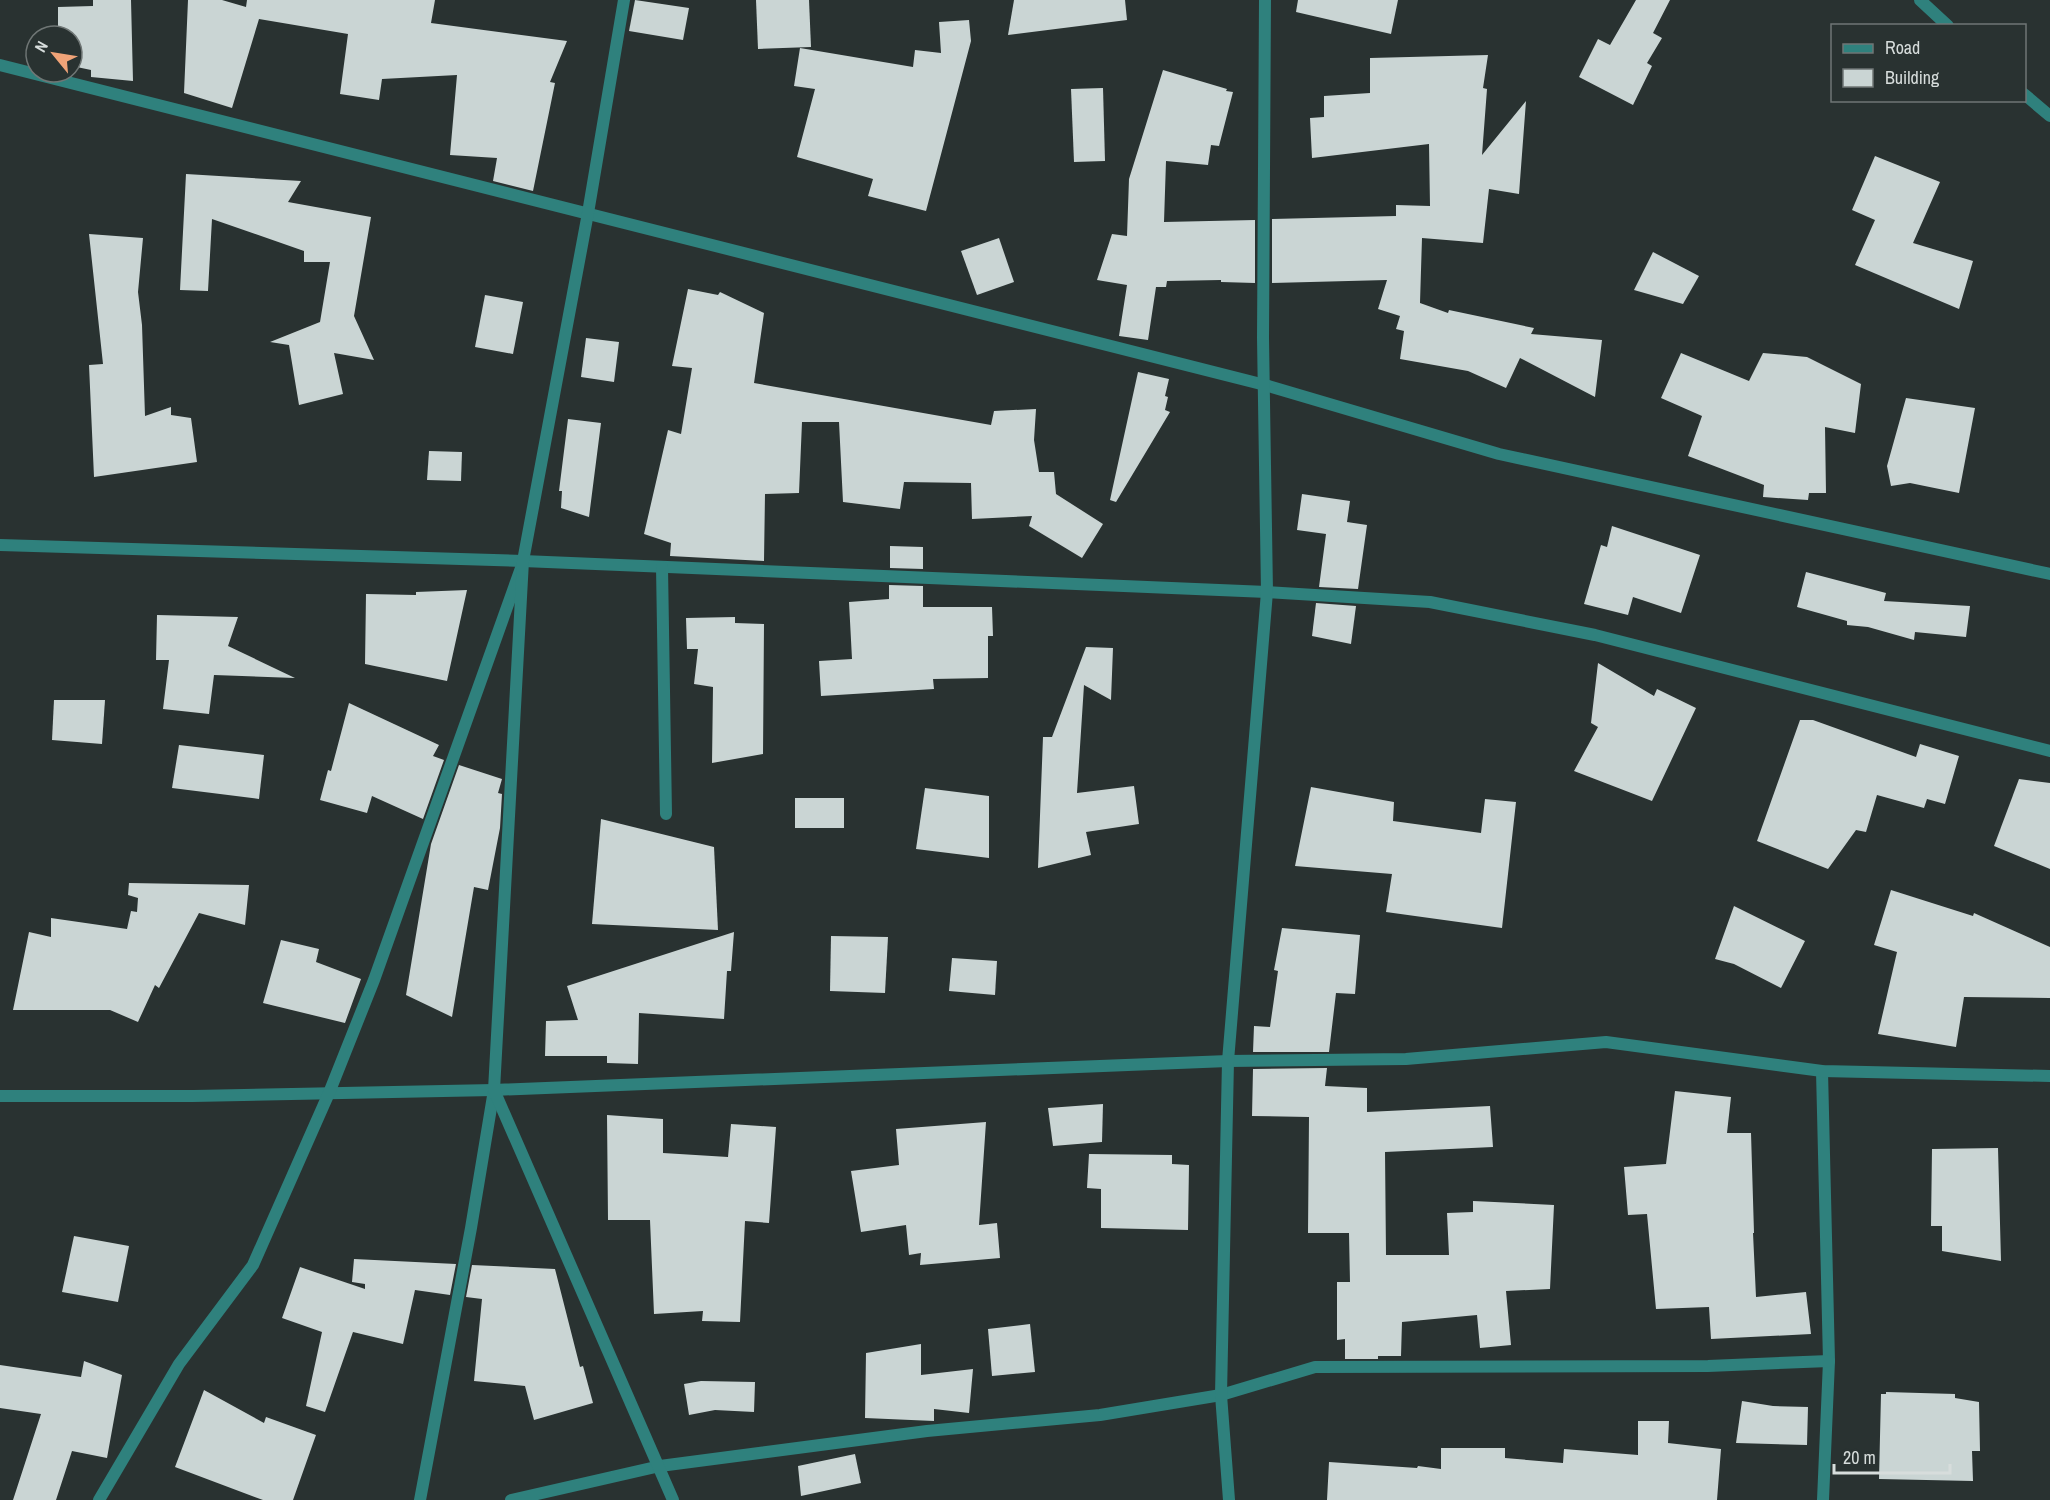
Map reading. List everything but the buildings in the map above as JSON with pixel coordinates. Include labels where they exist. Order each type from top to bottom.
[{"type":"street","points":[[420,1500],[494,1090],[523,561],[588,213],[624,0]]},
{"type":"street","points":[[1229,1500],[1221,1395],[1228,1061],[1268,592],[1263,338],[1264,0]]},
{"type":"street","points":[[1920,0],[1946,24]]},
{"type":"street","points":[[0,65],[1265,385],[1499,454],[2050,574]]},
{"type":"street","points":[[2026,95],[2050,116]]},
{"type":"street","points":[[0,545],[523,561],[1268,592],[1430,602],[1595,635],[2050,751]]},
{"type":"street","points":[[99,1500],[179,1364],[253,1265],[328,1093],[374,980],[523,561]]},
{"type":"street","points":[[662,567],[666,814]]},
{"type":"street","points":[[0,1096],[494,1090],[1228,1061],[1406,1059],[1606,1042],[1822,1071],[2050,1076]]},
{"type":"street","points":[[1822,1071],[1829,1361],[1823,1500]]},
{"type":"street","points":[[494,1090],[674,1500]]},
{"type":"street","points":[[512,1500],[660,1466],[927,1431],[1100,1415],[1221,1395],[1315,1368],[1662,1366],[1829,1361]]}]
